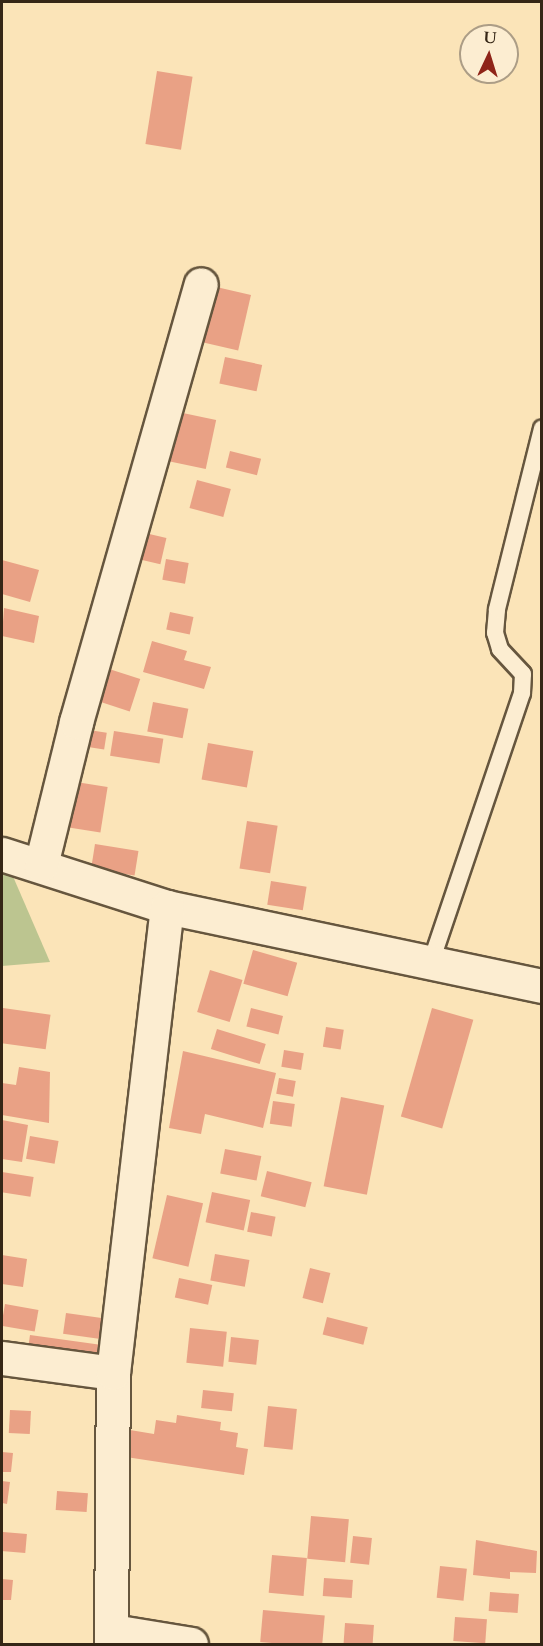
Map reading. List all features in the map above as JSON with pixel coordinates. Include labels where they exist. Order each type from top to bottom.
[{"type":"street","points":[[201,284],[79,711],[15,860],[167,907],[542,986]]},
{"type":"street","points":[[167,907],[135,1149],[113,1373],[112,1638],[191,1644]]},
{"type":"street","points":[[2,1358],[113,1373]]},
{"type":"lane","points":[[431,962],[522,693],[523,674],[500,649],[495,633],[497,609],[542,429]]},
{"type":"green space","points":[[2,851],[50,962],[2,966]]},
{"type":"building","points":[[157,71],[193,77],[181,150],[145,144]]},
{"type":"building","points":[[212,286],[251,295],[238,351],[199,342]]},
{"type":"building","points":[[225,357],[262,365],[257,391],[219,383]]},
{"type":"building","points":[[178,412],[216,420],[206,469],[168,461]]},
{"type":"building","points":[[230,451],[261,459],[257,475],[226,467]]},
{"type":"building","points":[[197,480],[231,489],[223,517],[189,508]]},
{"type":"building","points":[[145,533],[166,538],[160,564],[139,559]]},
{"type":"building","points":[[166,559],[189,563],[185,584],[162,580]]},
{"type":"building","points":[[2,560],[39,570],[30,602],[2,594]]},
{"type":"building","points":[[4,608],[39,616],[34,643],[2,636]]},
{"type":"building","points":[[170,612],[193,617],[190,635],[166,630]]},
{"type":"building","points":[[152,641],[187,651],[184,660],[211,667],[204,689],[143,672]]},
{"type":"building","points":[[106,668],[140,679],[130,711],[95,700]]},
{"type":"building","points":[[153,702],[188,709],[183,738],[147,731]]},
{"type":"building","points":[[89,730],[107,733],[104,750],[86,747]]},
{"type":"building","points":[[114,731],[163,739],[159,764],[110,756]]},
{"type":"building","points":[[208,743],[253,751],[247,787],[202,779]]},
{"type":"building","points":[[76,782],[108,787],[100,832],[69,827]]},
{"type":"building","points":[[247,821],[278,826],[270,873],[239,868]]},
{"type":"building","points":[[95,844],[138,851],[135,876],[91,869]]},
{"type":"building","points":[[271,881],[307,887],[303,910],[267,905]]},
{"type":"building","points":[[253,950],[297,963],[288,996],[243,984]]},
{"type":"building","points":[[210,970],[243,980],[230,1022],[197,1012]]},
{"type":"building","points":[[3,1008],[51,1015],[46,1049],[2,1043]]},
{"type":"building","points":[[251,1008],[283,1016],[278,1034],[246,1026]]},
{"type":"building","points":[[432,1008],[473,1020],[442,1128],[401,1117]]},
{"type":"building","points":[[326,1027],[344,1030],[341,1050],[323,1047]]},
{"type":"building","points":[[217,1029],[266,1044],[260,1064],[211,1049]]},
{"type":"building","points":[[284,1050],[304,1053],[301,1070],[281,1067]]},
{"type":"building","points":[[183,1051],[276,1073],[263,1128],[205,1114],[201,1134],[169,1128]]},
{"type":"building","points":[[19,1067],[50,1072],[49,1123],[2,1115],[2,1083],[16,1085]]},
{"type":"building","points":[[279,1078],[296,1081],[293,1097],[276,1094]]},
{"type":"building","points":[[341,1097],[384,1105],[367,1195],[324,1186]]},
{"type":"building","points":[[273,1101],[295,1104],[292,1127],[270,1124]]},
{"type":"building","points":[[2,1120],[28,1125],[22,1162],[2,1159]]},
{"type":"building","points":[[30,1136],[59,1141],[55,1164],[26,1159]]},
{"type":"building","points":[[225,1149],[261,1156],[257,1181],[220,1174]]},
{"type":"building","points":[[267,1171],[312,1182],[305,1207],[261,1196]]},
{"type":"building","points":[[2,1172],[34,1177],[30,1197],[2,1192]]},
{"type":"building","points":[[212,1192],[250,1200],[244,1230],[206,1222]]},
{"type":"building","points":[[167,1195],[203,1203],[188,1267],[152,1258]]},
{"type":"building","points":[[251,1212],[276,1217],[272,1236],[247,1232]]},
{"type":"building","points":[[215,1254],[249,1260],[245,1287],[210,1281]]},
{"type":"building","points":[[2,1255],[27,1259],[23,1287],[2,1284]]},
{"type":"building","points":[[310,1268],[330,1273],[323,1303],[303,1298]]},
{"type":"building","points":[[179,1278],[212,1285],[208,1305],[175,1298]]},
{"type":"building","points":[[5,1304],[38,1310],[35,1332],[2,1326]]},
{"type":"building","points":[[66,1313],[102,1318],[99,1339],[63,1334]]},
{"type":"building","points":[[327,1317],[368,1327],[363,1345],[323,1334]]},
{"type":"building","points":[[190,1328],[227,1332],[223,1367],[186,1363]]},
{"type":"building","points":[[30,1335],[98,1345],[96,1364],[27,1355]]},
{"type":"building","points":[[231,1337],[259,1340],[256,1365],[228,1362]]},
{"type":"building","points":[[203,1390],[234,1393],[232,1411],[201,1408]]},
{"type":"building","points":[[268,1406],[297,1409],[293,1450],[264,1447]]},
{"type":"building","points":[[10,1410],[31,1411],[30,1434],[9,1433]]},
{"type":"building","points":[[177,1415],[221,1422],[220,1430],[238,1433],[236,1447],[248,1449],[244,1475],[126,1457],[130,1430],[154,1434],[156,1420],[176,1423]]},
{"type":"building","points":[[2,1452],[13,1453],[11,1472],[2,1472]]},
{"type":"building","points":[[2,1481],[10,1482],[7,1504],[2,1503]]},
{"type":"building","points":[[57,1491],[88,1493],[87,1512],[56,1510]]},
{"type":"building","points":[[311,1516],[349,1519],[345,1562],[307,1559]]},
{"type":"building","points":[[3,1532],[27,1534],[25,1553],[2,1551]]},
{"type":"building","points":[[353,1536],[372,1538],[369,1565],[350,1563]]},
{"type":"building","points":[[476,1540],[537,1551],[536,1573],[510,1572],[510,1579],[473,1575]]},
{"type":"building","points":[[272,1555],[307,1558],[304,1596],[269,1593]]},
{"type":"building","points":[[440,1566],[467,1569],[464,1601],[437,1598]]},
{"type":"building","points":[[324,1578],[353,1580],[352,1598],[323,1596]]},
{"type":"building","points":[[2,1579],[13,1580],[11,1600],[2,1600]]},
{"type":"building","points":[[490,1592],[519,1594],[518,1613],[489,1611]]},
{"type":"building","points":[[263,1610],[325,1615],[322,1644],[260,1642]]},
{"type":"building","points":[[455,1617],[487,1619],[485,1643],[453,1641]]},
{"type":"building","points":[[345,1623],[374,1625],[373,1644],[344,1644]]}]
